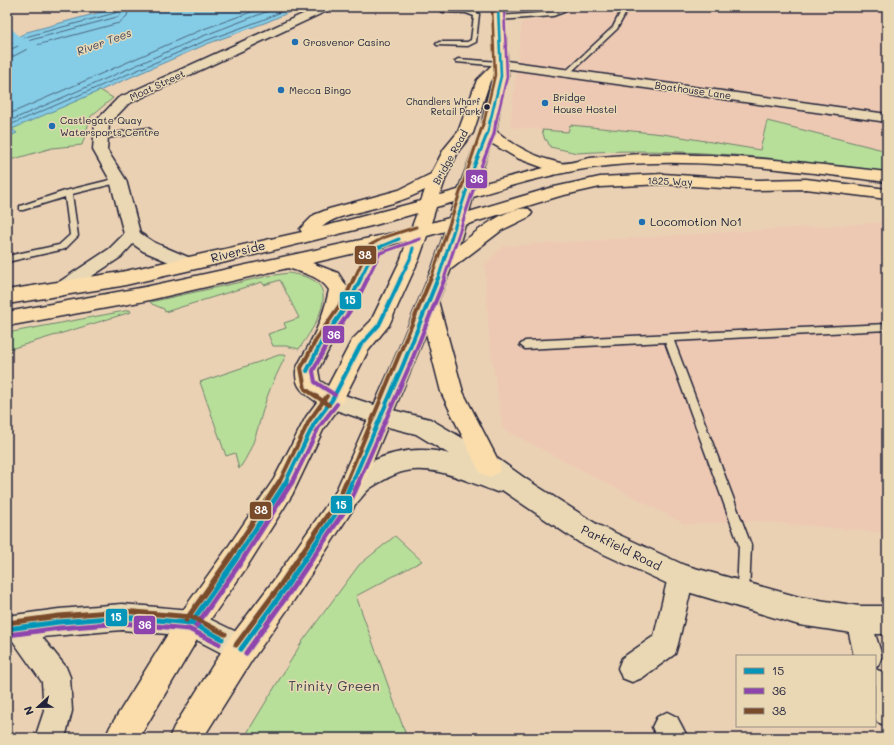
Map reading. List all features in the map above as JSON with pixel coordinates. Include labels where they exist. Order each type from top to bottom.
[{"type":"main road","name":"Bridge Road","points":[[184,738],[241,649],[284,590],[344,501],[403,366],[443,266],[466,193],[488,132],[494,100],[501,76],[499,13]]},
{"type":"main road","name":"Bridge Road","points":[[121,738],[191,623],[236,559],[283,487],[314,424],[332,400],[360,346],[379,325],[410,259],[438,177],[452,149],[465,133],[484,80],[500,64]]},
{"type":"main road","points":[[488,132],[503,146],[522,156],[561,169]]},
{"type":"main road","name":"1825 Way","points":[[466,193],[561,169],[608,161],[651,159],[703,159],[794,166],[887,177]]},
{"type":"main road","points":[[301,236],[320,219],[334,213],[405,194],[438,177]]},
{"type":"main road","name":"1825 Way","points":[[458,221],[556,192],[605,182],[663,179],[752,185],[806,184],[887,194]]},
{"type":"main road","points":[[443,266],[496,226],[525,212],[556,192]]},
{"type":"main road","name":"Riverside","points":[[7,297],[121,279],[189,264],[369,220],[466,193]]},
{"type":"main road","name":"Riverside","points":[[7,319],[145,294],[418,233],[458,221]]},
{"type":"main road","points":[[289,262],[317,271],[331,278],[339,290],[334,310],[321,343],[307,370],[310,386],[332,400]]},
{"type":"main road","points":[[428,301],[452,392],[489,466]]},
{"type":"street","name":"Moat Street","points":[[132,235],[118,180],[100,150],[102,123],[123,101],[327,7]]},
{"type":"street","name":"Boathouse Lane","points":[[500,64],[887,118]]},
{"type":"street","points":[[59,290],[115,253],[132,235],[149,247],[189,264]]},
{"type":"street","name":"Parkfield Road","points":[[332,400],[380,416],[422,426],[489,466],[517,487],[589,534],[681,577],[799,611],[859,620],[887,620]]},
{"type":"street","points":[[344,501],[361,481],[388,466],[410,460],[435,460],[517,487]]},
{"type":"street","points":[[632,668],[665,644],[681,577]]},
{"type":"street","points":[[13,628],[122,617],[191,623],[241,649]]},
{"type":"street","points":[[859,620],[868,655]]},
{"type":"street","points":[[13,628],[56,677],[58,711],[50,738]]},
{"type":"street","points":[[876,687],[887,712]]},
{"type":"lane","points":[[499,13],[553,14],[562,11],[564,7]]},
{"type":"lane","points":[[567,73],[615,28],[626,7]]},
{"type":"lane","points":[[439,44],[472,43],[474,41],[478,15],[467,11],[443,10]]},
{"type":"lane","points":[[458,62],[500,64]]},
{"type":"lane","points":[[101,137],[148,130]]},
{"type":"lane","points":[[23,208],[68,193],[118,180]]},
{"type":"lane","points":[[7,259],[62,247],[74,236],[68,193]]},
{"type":"lane","points":[[321,343],[351,299],[376,249],[387,243],[418,233]]},
{"type":"lane","points":[[525,345],[887,327]]},
{"type":"lane","points":[[668,337],[744,545],[743,595]]},
{"type":"shaded area","points":[[580,7],[887,7],[887,160],[510,127],[522,22],[559,17]]},
{"type":"shaded area","points":[[887,222],[887,533],[756,521],[685,524],[503,429],[489,338],[485,265],[503,246]]},
{"type":"green space","name":"Castlegate Quay Watersports Centre","points":[[100,90],[113,98],[91,116],[82,145],[52,148],[7,161],[7,130]]},
{"type":"green space","points":[[767,121],[887,151],[887,172],[772,158],[733,155],[655,151],[577,153],[550,147],[547,140],[545,140],[542,130],[568,132],[570,125],[663,134],[760,150]]},
{"type":"green space","points":[[289,273],[306,277],[316,282],[321,289],[323,297],[319,316],[299,349],[286,346],[273,346],[268,334],[286,328],[284,323],[299,318],[280,280],[264,285],[262,282],[165,312],[164,309],[150,302],[268,276]]},
{"type":"green space","points":[[130,310],[131,312],[7,350],[7,333]]},
{"type":"green space","points":[[279,355],[286,355],[268,394],[256,436],[239,469],[235,453],[226,456],[200,382]]},
{"type":"green space","name":"Trinity Green","points":[[395,536],[422,561],[356,596],[407,738],[244,738],[302,642],[359,565]]},
{"type":"water","name":"River Tees","points":[[120,7],[301,7],[267,22],[207,44],[12,129],[17,133],[7,137],[7,43],[27,32]]},
{"type":"waterway","points":[[7,32],[14,39],[43,52]]},
{"type":"transit line","name":"38","points":[[236,645],[279,587],[339,498],[397,363],[437,264],[468,165],[482,130],[488,99],[495,75],[492,7]]},
{"type":"transit line","name":"15","points":[[241,649],[284,590],[344,501],[403,365],[443,266],[474,167],[488,132],[494,100],[501,76],[498,7]]},
{"type":"transit line","name":"36","points":[[246,653],[289,593],[349,504],[409,367],[449,268],[480,169],[494,134],[500,101],[507,77],[504,7]]},
{"type":"transit line","name":"38","points":[[329,405],[305,389],[301,368],[316,340],[346,296],[370,245],[385,237],[416,227]]},
{"type":"transit line","name":"15","points":[[307,371],[321,343],[351,299],[375,249],[399,239]]},
{"type":"transit line","name":"36","points":[[335,395],[315,382],[313,371],[326,346],[356,302],[380,253],[420,239]]},
{"type":"transit line","name":"15","points":[[191,623],[236,559],[283,487],[314,424],[332,400],[360,346],[379,325],[410,259],[413,248]]},
{"type":"transit line","name":"38","points":[[186,620],[231,556],[278,484],[309,421],[327,396]]},
{"type":"transit line","name":"36","points":[[196,626],[241,562],[288,490],[319,427],[337,404]]},
{"type":"transit line","name":"38","points":[[7,623],[59,616],[123,611],[192,617],[225,634]]},
{"type":"transit line","name":"15","points":[[7,629],[59,622],[122,617],[191,623],[222,639]]},
{"type":"transit line","name":"36","points":[[8,635],[60,628],[122,623],[189,629],[219,644]]},
{"type":"place","name":"Grosvenor Casino","points":[[295,42]]},
{"type":"place","name":"Mecca Bingo","points":[[281,90]]},
{"type":"place","name":"Bridge House Hostel","points":[[545,103]]},
{"type":"place","name":"Chandlers Wharf Retail Park","points":[[487,107]]},
{"type":"place","name":"Castlegate Quay Watersports Centre","points":[[52,126]]},
{"type":"place","name":"Locomotion No1","points":[[642,222]]}]
